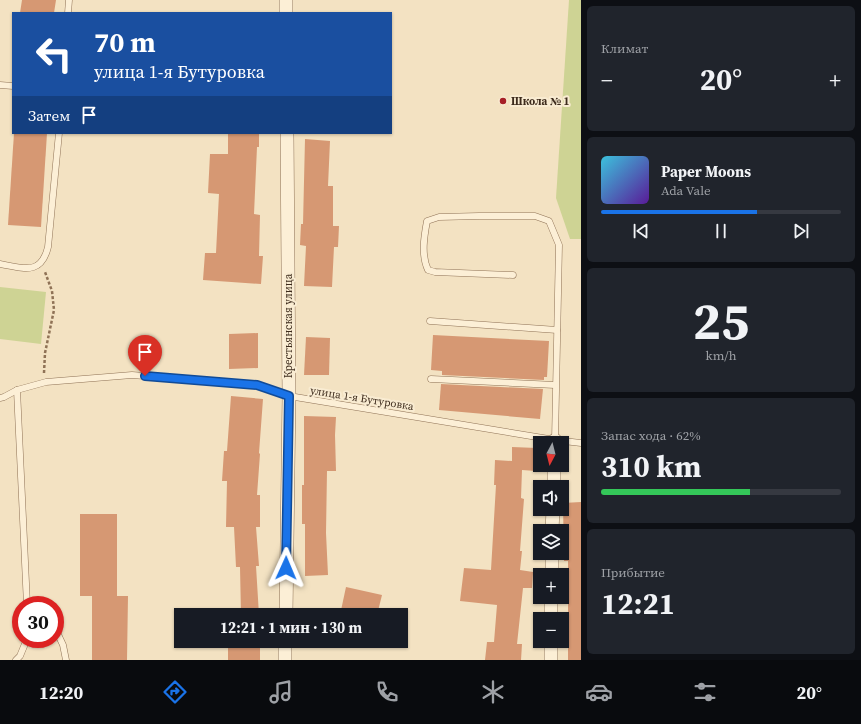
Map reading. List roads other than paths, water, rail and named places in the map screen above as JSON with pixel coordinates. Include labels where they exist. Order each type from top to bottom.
[{"type":"street","points":[[286,0],[286,12]]},
{"type":"street","name":"Крестьянская улица","points":[[286,608],[289,396],[287,134]]},
{"type":"street","points":[[285,648],[285,660]]},
{"type":"street","points":[[551,648],[551,660]]},
{"type":"lane","points":[[68,12],[69,0]]},
{"type":"lane","points":[[0,85],[12,86]]},
{"type":"lane","points":[[0,264],[28,268],[35,267],[42,262],[46,255],[59,134]]},
{"type":"lane","points":[[513,275],[435,272],[428,270],[425,263],[424,242],[426,221],[438,217],[479,216],[535,216],[549,221],[559,245],[555,436]]},
{"type":"lane","points":[[430,322],[557,330]]},
{"type":"lane","name":"улица 1-я Бутуровка","points":[[0,398],[17,390],[44,382],[132,375],[257,385],[289,396],[533,438]]},
{"type":"lane","points":[[431,379],[556,385]]},
{"type":"lane","points":[[17,390],[27,596]]},
{"type":"lane","name":"улица 1-я Бутуровка","points":[[569,443],[581,443]]},
{"type":"lane","points":[[16,660],[20,656],[23,648]]},
{"type":"lane","points":[[64,648],[66,660]]},
{"type":"place","name":"Школа № 1","points":[[503,101]]}]
